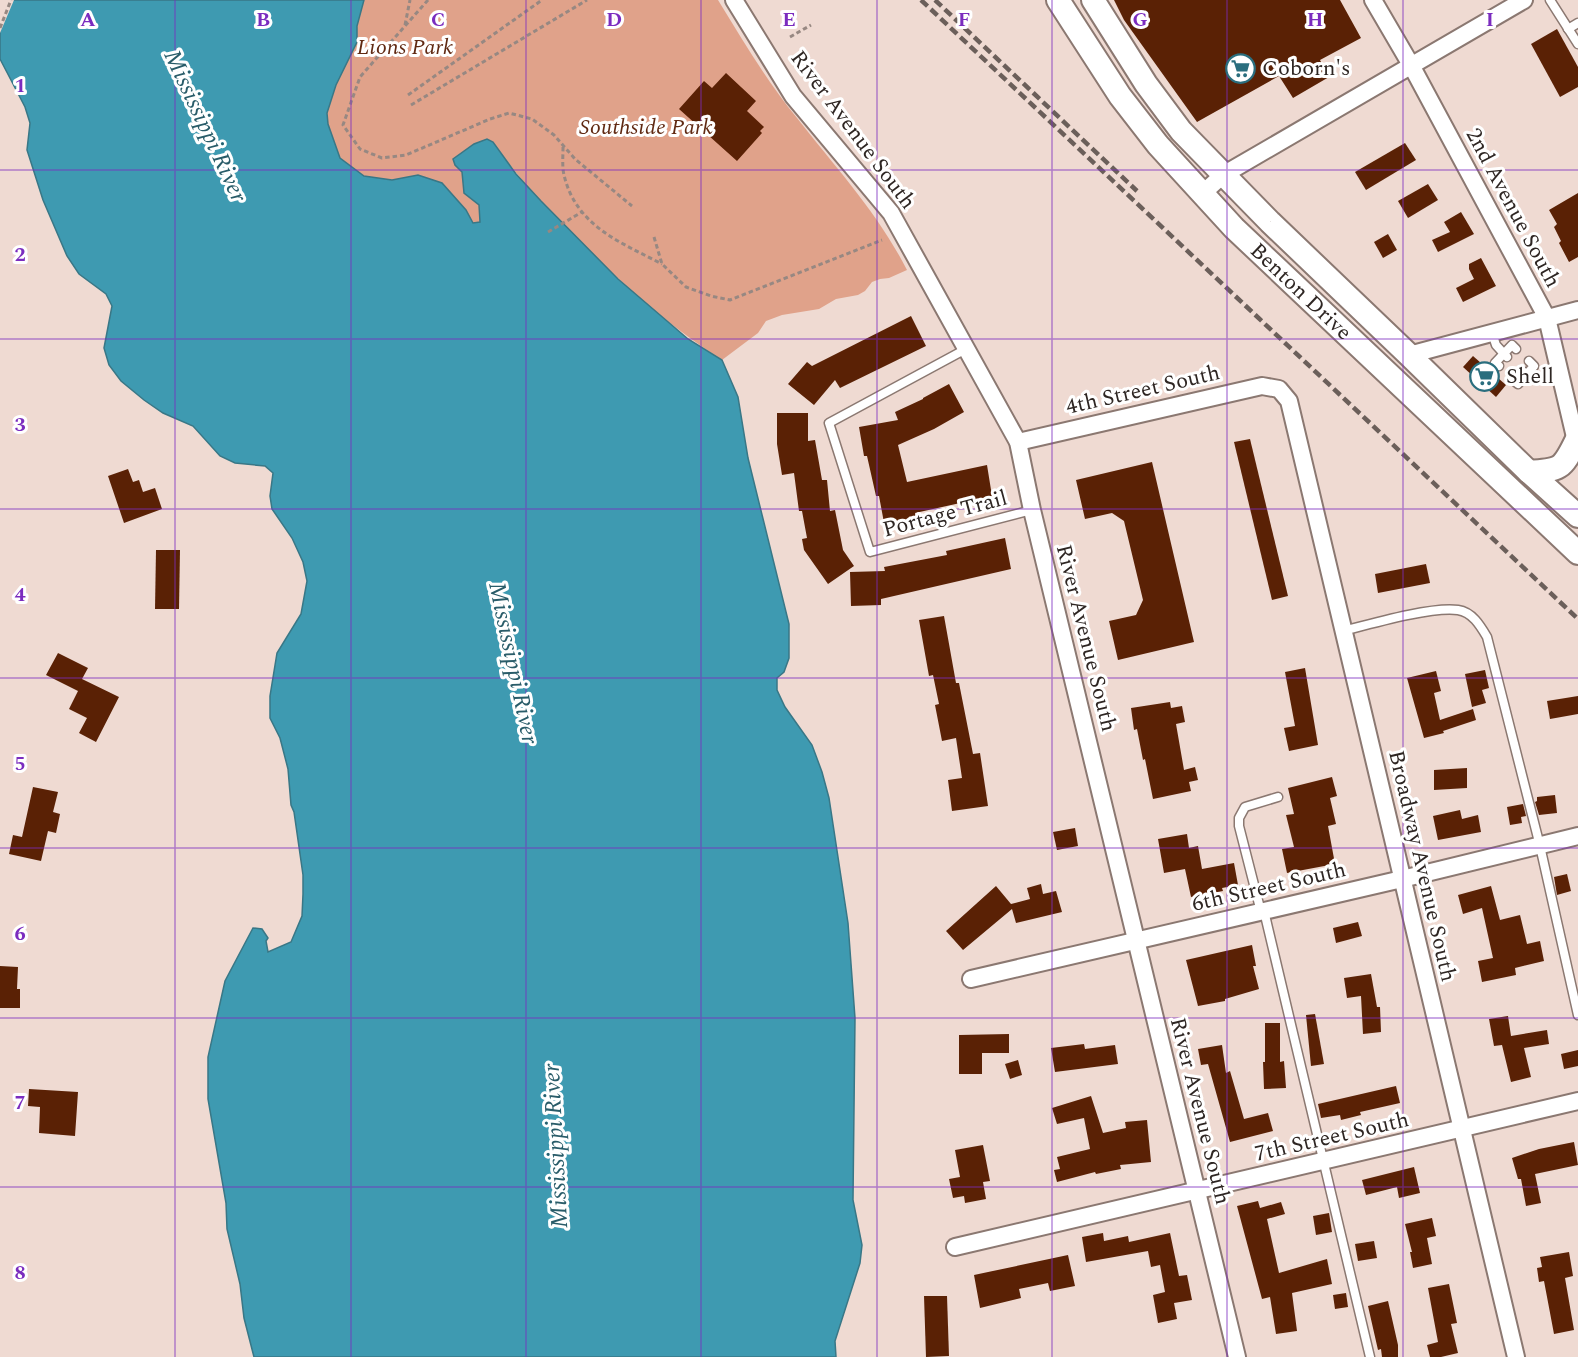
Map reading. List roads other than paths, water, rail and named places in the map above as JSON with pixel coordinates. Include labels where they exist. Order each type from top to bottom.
[{"type":"main road","name":"Benton Drive","points":[[1058,0],[1120,96],[1158,145],[1234,228],[1578,553]]},
{"type":"main road","name":"Benton Drive","points":[[1093,0],[1160,103],[1181,131],[1222,175],[1529,472],[1578,516]]},
{"type":"main road","points":[[1529,472],[1549,471],[1560,467],[1577,446]]},
{"type":"street","name":"River Avenue South","points":[[734,0],[793,96],[891,213],[1018,442],[1032,510],[1237,1357]]},
{"type":"street","name":"2nd Avenue South","points":[[1373,0],[1411,65],[1547,318],[1577,446]]},
{"type":"street","points":[[1203,193],[1222,175],[1524,0]]},
{"type":"street","points":[[1409,355],[1578,310]]},
{"type":"street","name":"4th Street South","points":[[1018,442],[1262,386],[1279,389]]},
{"type":"street","name":"Broadway Avenue South","points":[[1279,389],[1289,401],[1516,1357]]},
{"type":"street","name":"6th Street South","points":[[971,979],[1578,836]]},
{"type":"street","name":"7th Street South","points":[[955,1247],[1578,1101]]},
{"type":"lane","points":[[1550,0],[1578,44]]},
{"type":"lane","points":[[1568,28],[1578,23]]},
{"type":"lane","points":[[1492,333],[1496,345],[1506,356]]},
{"type":"lane","points":[[1499,366],[1495,363],[1506,356],[1512,345],[1516,349]]},
{"type":"lane","name":"Portage Trail","points":[[966,349],[829,423],[870,552],[1032,510]]},
{"type":"lane","points":[[1512,379],[1518,384],[1523,372],[1534,366],[1529,361]]},
{"type":"lane","points":[[1523,372],[1543,381],[1561,377]]},
{"type":"lane","points":[[1343,631],[1434,610],[1459,610],[1477,620],[1487,637],[1540,846],[1578,1014]]},
{"type":"lane","points":[[1278,797],[1245,807],[1239,818],[1239,826],[1324,1162],[1370,1357]]},
{"type":"water","name":"Mississippi River","points":[[0,0],[364,0],[357,26],[357,42],[336,85],[327,113],[328,124],[340,158],[364,176],[392,180],[418,175],[442,183],[466,210],[473,223],[480,222],[479,205],[464,193],[462,172],[453,159],[474,144],[487,139],[493,142],[516,174],[618,279],[688,339],[722,360],[738,397],[748,458],[789,624],[789,658],[784,672],[777,678],[777,690],[785,707],[812,745],[822,772],[829,798],[848,923],[855,1018],[853,1200],[862,1245],[860,1263],[835,1341],[836,1357],[254,1357],[227,1229],[226,1203],[208,1099],[208,1057],[225,981],[253,928],[262,929],[268,938],[266,941],[268,952],[291,942],[302,916],[303,875],[291,805],[288,769],[280,738],[270,718],[270,696],[277,653],[301,614],[307,581],[303,562],[292,538],[272,509],[270,496],[273,473],[265,466],[235,463],[220,456],[193,426],[163,413],[144,400],[121,381],[109,365],[104,348],[112,306],[106,294],[79,274],[67,256],[43,200],[27,150],[30,123],[25,107],[0,59]]},
{"type":"railway","points":[[921,0],[1578,619]]},
{"type":"railway","points":[[935,0],[1137,191]]},
{"type":"place","name":"Coborn's","points":[[1241,68]]},
{"type":"place","name":"Shell","points":[[1485,376]]},
{"type":"park label","name":"Lions Park","points":[[405,47]]},
{"type":"park label","name":"Southside Park","points":[[646,127]]}]
